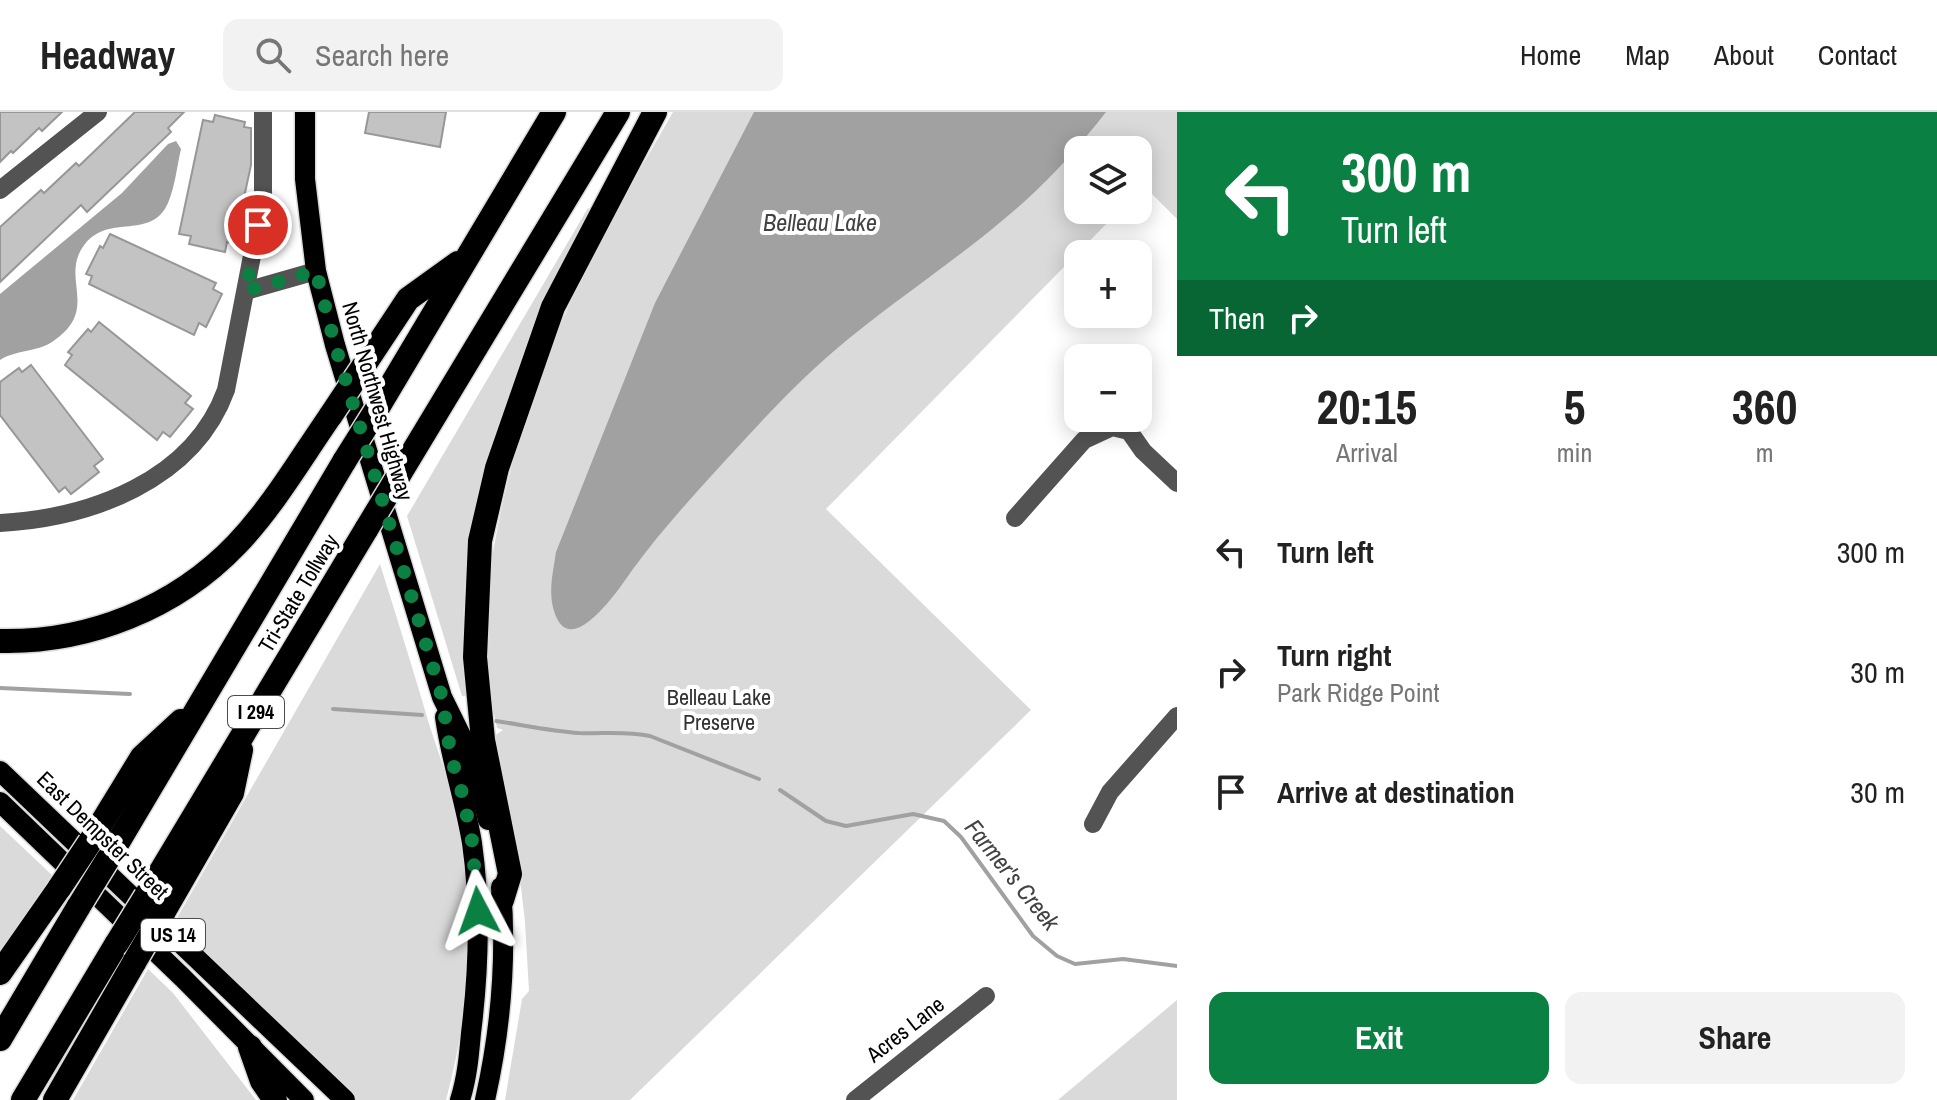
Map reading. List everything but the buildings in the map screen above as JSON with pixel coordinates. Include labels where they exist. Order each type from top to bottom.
[{"type":"highway","name":"Tri-State Tollway","points":[[0,1039],[554,112]]},
{"type":"highway","name":"Tri-State Tollway","points":[[23,1100],[618,112]]},
{"type":"highway","points":[[502,900],[510,874],[483,740],[475,657],[480,541],[497,468],[553,307],[655,112]]},
{"type":"highway","points":[[0,641],[73,636],[114,623],[172,596],[206,572],[237,544],[265,512],[408,299],[467,257]]},
{"type":"highway","points":[[0,973],[90,842],[142,757],[203,701]]},
{"type":"highway","points":[[55,1100],[232,793],[245,732]]},
{"type":"highway","points":[[250,1047],[262,1081],[275,1100]]},
{"type":"main road","name":"North Northwest Highway","points":[[305,112],[305,179],[316,271],[335,345],[442,697],[451,757],[472,841],[478,890],[478,956],[461,1094]]},
{"type":"main road","name":"North Northwest Highway","points":[[442,697],[473,760],[491,831],[502,900],[505,959],[501,1014],[485,1100]]},
{"type":"main road","name":"East Dempster Street","points":[[0,771],[345,1100]]},
{"type":"main road","name":"US 14","points":[[0,802],[183,978],[304,1100]]},
{"type":"main road","points":[[495,1100],[501,1014]]},
{"type":"street","points":[[0,190],[98,112]]},
{"type":"street","points":[[0,523],[22,522],[99,504],[138,487],[174,463],[205,433],[226,390],[263,199],[263,112]]},
{"type":"street","points":[[246,291],[316,271]]},
{"type":"street","points":[[1015,518],[1084,440],[1112,427],[1129,431],[1143,451],[1177,483]]},
{"type":"street","points":[[1093,824],[1110,792],[1177,716]]},
{"type":"street","name":"Acres Lane","points":[[855,1100],[986,996]]},
{"type":"green space","name":"Belleau Lake Preserve","points":[[673,112],[1177,112],[1177,219],[1152,194],[1152,136],[1064,136],[1064,224],[1106,224],[1091,240],[1064,240],[1064,267],[826,509],[1031,710],[630,1100],[505,1100],[522,999],[529,991],[518,861],[491,738],[503,730],[497,728],[494,713],[486,712],[488,584],[508,479],[528,410],[553,342],[604,235]]},
{"type":"green space","points":[[588,208],[591,210],[475,521],[465,583],[463,626],[468,696],[462,696],[407,516]]},
{"type":"green space","points":[[380,564],[450,789],[462,845],[468,918],[466,992],[446,1100],[354,1100],[174,923]]},
{"type":"green space","points":[[0,826],[52,875],[0,951]]},
{"type":"green space","points":[[148,969],[173,993],[256,1100],[73,1100]]},
{"type":"green space","points":[[1177,1000],[1177,1100],[1058,1100]]},
{"type":"water","name":"Belleau Lake","points":[[754,112],[1106,112],[1086,136],[1064,136],[1064,161],[1025,201],[857,332],[805,377],[676,515],[607,604],[583,625],[571,629],[561,625],[552,604],[556,552],[655,303]]},
{"type":"water","points":[[176,141],[181,149],[176,176],[168,203],[161,214],[141,224],[106,230],[85,244],[75,269],[77,305],[67,330],[46,345],[0,360],[0,294],[122,193],[168,144]]},
{"type":"waterway","name":"Farmer's Creek","points":[[0,688],[130,694]]},
{"type":"waterway","name":"Farmer's Creek","points":[[333,709],[422,715]]},
{"type":"waterway","name":"Farmer's Creek","points":[[496,721],[569,732],[650,736],[759,779]]},
{"type":"waterway","name":"Farmer's Creek","points":[[780,790],[826,821],[846,826],[913,814],[944,821],[961,837],[1033,936],[1057,956],[1075,964],[1123,959],[1177,966]]},
{"type":"route","points":[[258,225],[246,291],[316,271],[335,345],[442,697],[451,757],[472,841],[478,911]]}]
